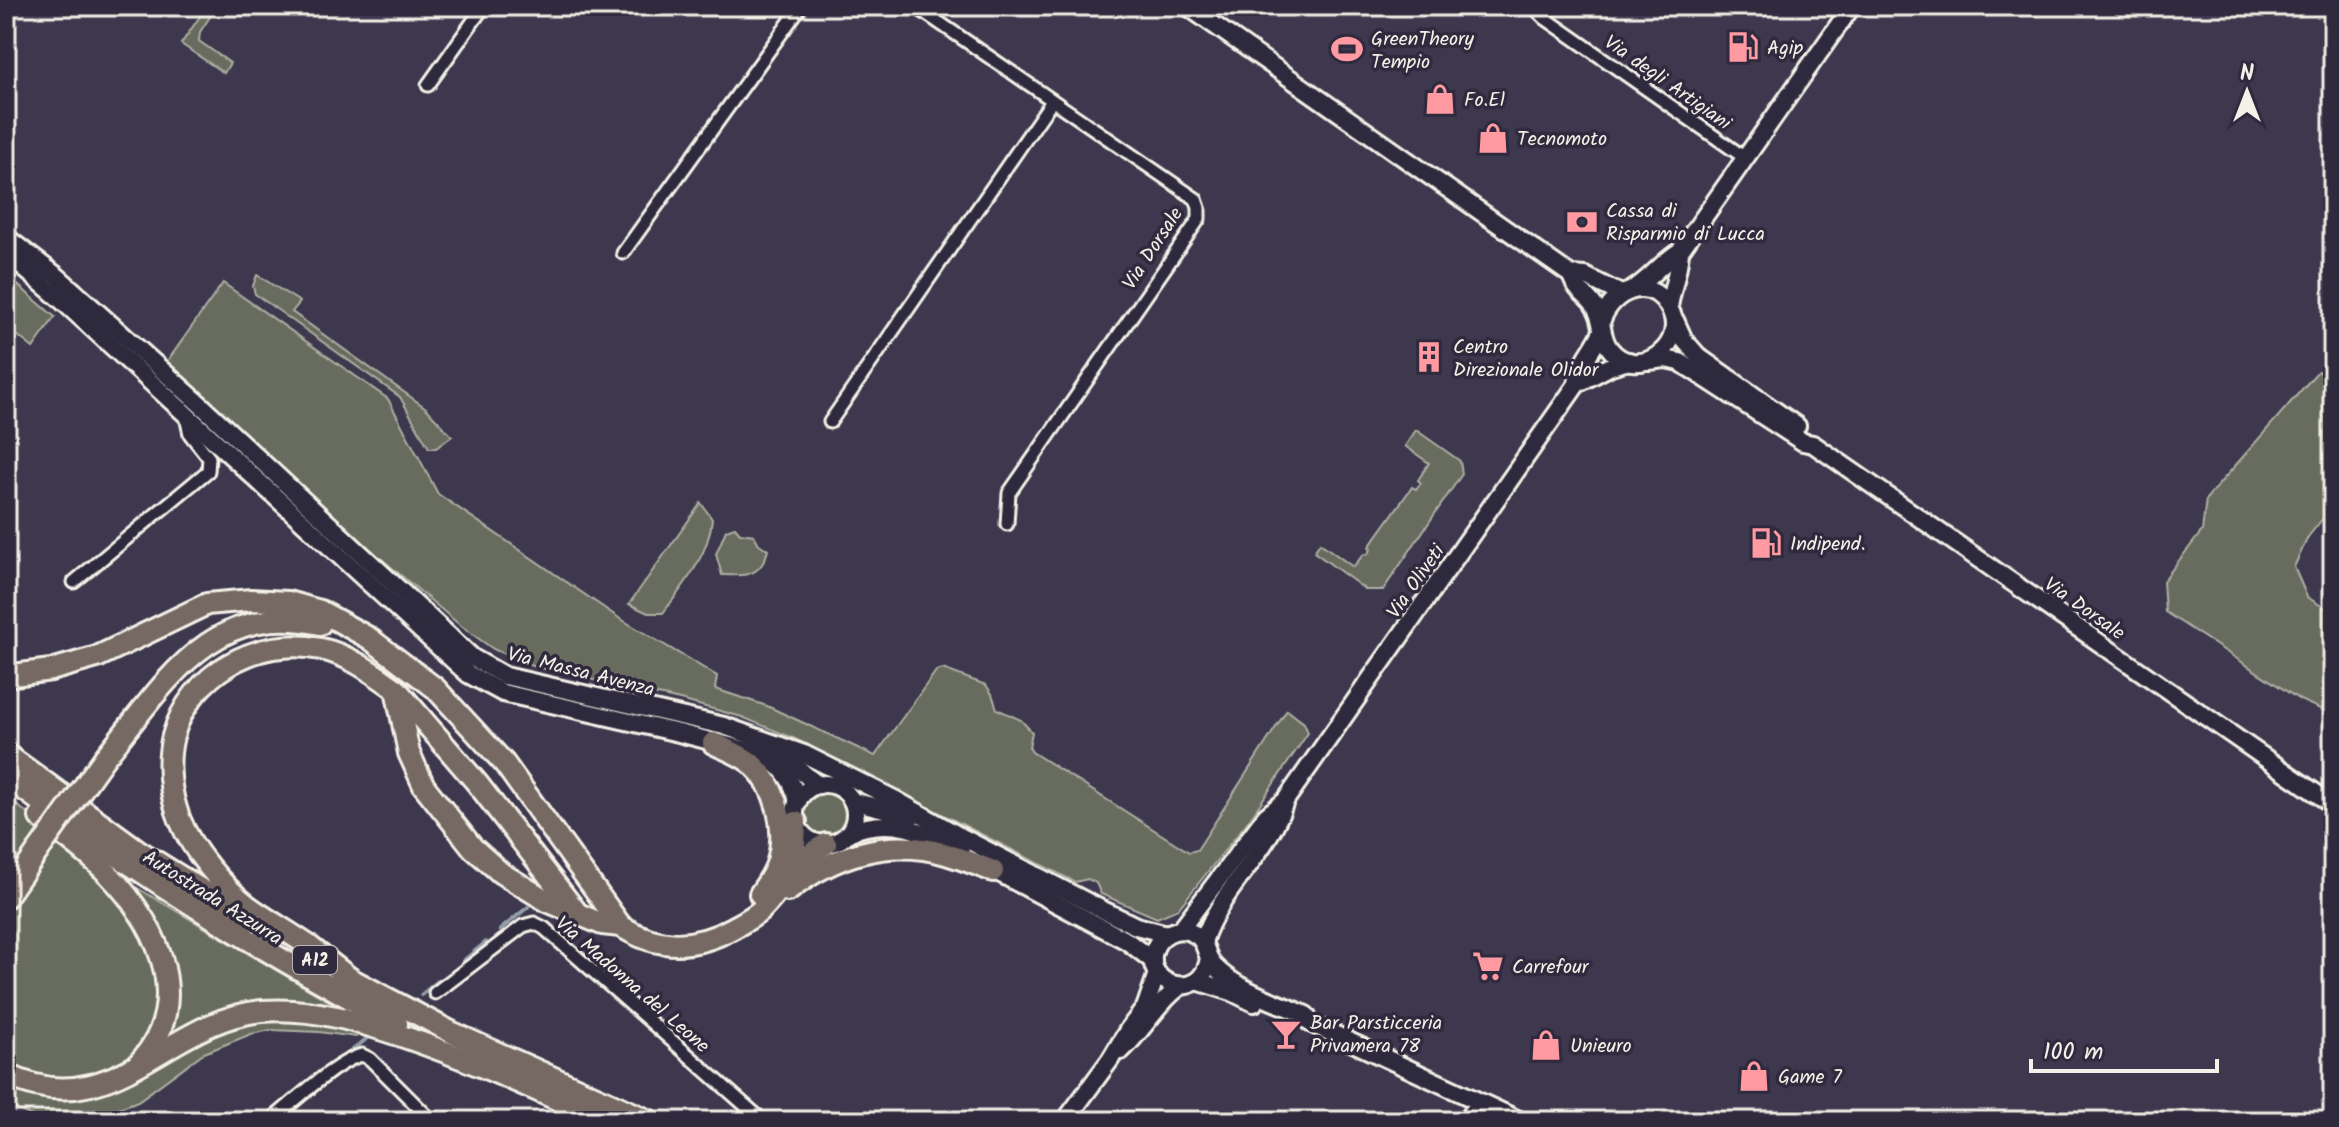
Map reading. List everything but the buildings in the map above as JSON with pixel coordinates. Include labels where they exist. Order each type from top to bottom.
[{"type":"highway","points":[[6,676],[51,670],[97,657],[207,604],[251,600],[288,602],[320,611],[363,634],[435,688],[504,763],[621,926],[639,938],[665,944],[710,939],[758,913],[800,862],[826,844]]},
{"type":"highway","points":[[6,897],[105,757],[195,651],[221,634],[260,621],[296,619],[363,634]]},
{"type":"highway","points":[[327,626],[362,646],[477,783],[577,914]]},
{"type":"highway","points":[[352,980],[245,904],[204,861],[180,821],[169,780],[172,737],[186,706],[208,678],[246,654],[289,646],[321,649],[359,664],[396,689],[409,753],[424,786],[473,848],[501,873],[547,901],[602,924],[621,926]]},
{"type":"highway","points":[[713,743],[750,763],[761,774],[777,803],[780,819],[778,860],[740,924]]},
{"type":"highway","name":"Autostrada Azzurra","points":[[6,754],[139,851],[311,958],[453,1033],[650,1121]]},
{"type":"highway","name":"A12","points":[[6,776],[124,861],[270,953],[449,1053],[606,1121]]},
{"type":"highway","points":[[6,789],[98,863],[131,899],[148,925],[167,976],[167,1004],[160,1033],[143,1058],[122,1080]]},
{"type":"highway","points":[[740,924],[765,895],[787,862],[796,838],[797,812]]},
{"type":"highway","points":[[740,924],[764,915],[809,873],[854,853],[881,848],[916,848],[944,853],[993,871]]},
{"type":"highway","points":[[6,1074],[45,1092],[68,1094],[87,1091],[122,1080],[193,1035],[223,1020],[260,1011],[301,1010],[354,1020],[449,1053]]},
{"type":"main road","points":[[1187,6],[1571,275],[1585,276],[1627,292],[1651,292],[1664,301],[1675,328],[1667,348],[1649,361],[1629,361],[1610,350],[1594,305],[1575,287],[1571,275]]},
{"type":"main road","points":[[1602,325],[1612,300],[1658,271],[1668,258],[1680,251],[1852,6]]},
{"type":"main road","name":"Via Massa Avenza","points":[[6,237],[57,276],[201,405],[473,658],[505,676],[683,716],[763,739],[831,767],[1136,926],[1197,935],[1213,964],[1229,978],[1306,1015],[1310,1023]]},
{"type":"main road","points":[[1671,312],[1680,251]]},
{"type":"main road","name":"Via Massa Avenza","points":[[6,253],[68,306],[468,674],[503,693],[748,750],[773,760],[789,778],[797,812]]},
{"type":"main road","name":"Via Dorsale","points":[[1671,312],[1684,340],[1699,357],[1808,434],[1813,444]]},
{"type":"main road","name":"Via Oliveti","points":[[1577,384],[1578,371],[1602,325]]},
{"type":"main road","name":"Via Dorsale","points":[[1649,361],[1665,359],[1680,362],[1803,442],[1813,444],[2333,805]]},
{"type":"main road","name":"Via Oliveti","points":[[1174,932],[1266,816],[1285,801],[1577,384],[1611,366],[1629,361]]},
{"type":"main road","points":[[763,739],[819,785]]},
{"type":"main road","points":[[819,785],[836,787],[852,801],[854,822],[848,833],[836,842],[826,844],[807,838],[797,812],[810,788],[819,785]]},
{"type":"main road","points":[[852,801],[901,813],[954,833]]},
{"type":"main road","name":"Via Oliveti","points":[[1206,950],[1208,929],[1221,904],[1279,822],[1285,801]]},
{"type":"main road","name":"Via Massa Avenza","points":[[848,833],[866,826],[886,824],[909,828],[955,848],[1127,941],[1155,967],[1163,980],[1232,992],[1301,1025],[1310,1023],[1521,1121]]},
{"type":"main road","points":[[1065,1121],[1145,1008],[1155,967],[1156,945],[1174,932]]},
{"type":"main road","points":[[1110,1060],[1137,1037],[1172,992],[1203,974],[1206,950]]},
{"type":"street","points":[[428,85],[484,6]]},
{"type":"street","points":[[623,253],[801,6]]},
{"type":"street","name":"Via Dorsale","points":[[915,6],[1196,199],[1199,208],[1199,219],[1009,493],[1007,524]]},
{"type":"street","name":"Via degli Artigiani","points":[[1533,6],[1545,18],[1745,158]]},
{"type":"street","points":[[830,422],[1052,101]]},
{"type":"street","points":[[74,582],[208,471],[209,458],[190,434],[185,415]]},
{"type":"street","name":"Via Madonna del Leone","points":[[435,993],[523,926],[534,923],[544,928],[763,1121]]},
{"type":"street","points":[[270,1121],[331,1073],[362,1055],[370,1059],[432,1121]]},
{"type":"street","points":[[1461,1121],[1480,1101]]},
{"type":"green space","points":[[207,6],[217,6],[200,32],[199,41],[230,63],[224,73],[181,44]]},
{"type":"green space","points":[[6,275],[55,317],[33,348],[6,326]]},
{"type":"green space","points":[[257,275],[300,302],[292,312],[426,408],[452,436],[436,448],[429,448],[400,397],[255,294],[253,286]]},
{"type":"green space","points":[[223,283],[388,399],[438,494],[619,618],[717,676],[715,689],[767,706],[875,756],[936,671],[943,669],[986,685],[997,709],[1021,720],[1032,732],[1029,747],[1032,752],[1189,852],[1197,850],[1287,710],[1304,723],[1308,733],[1249,820],[1178,909],[1157,918],[1101,894],[1096,883],[1088,879],[1075,882],[793,738],[742,717],[529,665],[493,649],[461,626],[370,549],[166,363]]},
{"type":"green space","points":[[2318,371],[2333,384],[2333,498],[2328,512],[2308,537],[2294,567],[2307,597],[2333,613],[2333,711],[2329,713],[2300,700],[2165,612],[2163,581],[2202,531],[2206,499]]},
{"type":"green space","points":[[1416,430],[1460,461],[1462,474],[1383,590],[1366,590],[1314,552],[1320,543],[1353,567],[1364,554],[1367,555],[1371,549],[1369,547],[1412,487],[1416,489],[1421,483],[1418,480],[1429,463],[1405,446]]},
{"type":"green space","points":[[701,503],[712,519],[710,532],[701,557],[679,592],[663,613],[648,613],[629,604]]},
{"type":"green space","points":[[735,527],[740,533],[754,535],[759,544],[768,550],[757,570],[722,575],[716,554],[726,530]]},
{"type":"green space","points":[[825,793],[841,799],[847,815],[841,831],[825,837],[809,831],[803,815],[809,799]]},
{"type":"green space","points":[[6,797],[46,827],[6,884],[6,832],[10,823],[6,814]]},
{"type":"green space","points":[[57,838],[125,900],[158,960],[156,1031],[128,1066],[59,1086],[6,1065],[6,909]]},
{"type":"green space","points":[[129,883],[340,1008],[295,1005],[159,1051],[173,1005]]},
{"type":"green space","points":[[279,1016],[368,1030],[356,1037],[271,1030],[251,1034],[202,1054],[138,1101],[81,1119],[37,1118],[6,1105],[6,1082],[45,1098],[68,1100],[90,1097],[130,1080],[207,1034]]},
{"type":"waterway","points":[[500,930],[528,907]]},
{"type":"waterway","points":[[463,961],[486,942]]},
{"type":"waterway","points":[[421,995],[438,981]]},
{"type":"waterway","points":[[344,1057],[370,1036]]},
{"type":"place","name":"Agip","points":[[1743,47]]},
{"type":"place","name":"GreenTheory Tempio","points":[[1347,49]]},
{"type":"place","name":"Fo.El","points":[[1440,99]]},
{"type":"place","name":"Tecnomoto","points":[[1493,138]]},
{"type":"place","name":"Cassa di Risparmio di Lucca","points":[[1582,222]]},
{"type":"place","name":"Centro Direzionale Olidor","points":[[1429,357]]},
{"type":"place","name":"Indipend.","points":[[1766,543]]},
{"type":"place","name":"Carrefour","points":[[1488,966]]},
{"type":"place","name":"Bar Parsticceria Privamera 78","points":[[1286,1034]]},
{"type":"place","name":"Unieuro","points":[[1546,1045]]},
{"type":"place","name":"Game 7","points":[[1754,1076]]}]
